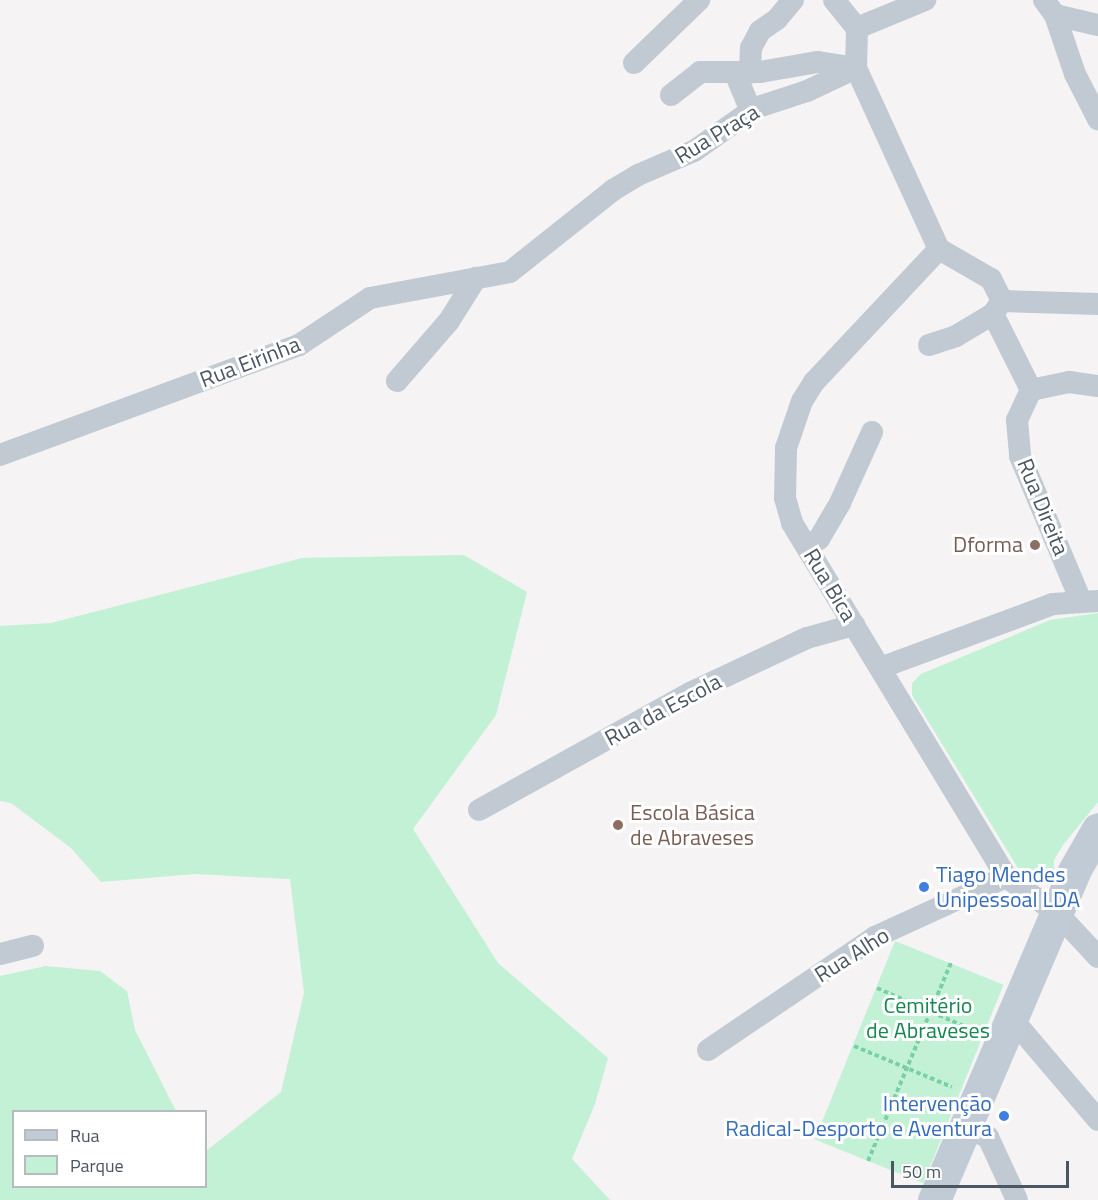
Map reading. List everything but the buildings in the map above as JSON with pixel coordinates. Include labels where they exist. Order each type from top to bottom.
[{"type":"street","points":[[633,63],[699,0]]},
{"type":"street","points":[[750,111],[742,73],[751,48],[760,31],[777,19],[793,0]]},
{"type":"street","points":[[834,0],[857,28],[856,68],[939,249],[991,279],[998,307],[1031,390],[1069,382],[1098,386]]},
{"type":"street","points":[[857,28],[925,0]]},
{"type":"street","points":[[1049,7],[1098,25]]},
{"type":"street","points":[[1049,7],[1075,74],[1098,119]]},
{"type":"street","points":[[671,95],[700,72],[742,73],[818,62],[856,68]]},
{"type":"street","name":"Rua Praça","points":[[613,190],[694,151],[750,111],[856,68]]},
{"type":"street","name":"Rua Eirinha","points":[[0,455],[299,345],[370,298],[510,272],[613,190]]},
{"type":"street","name":"Rua Bica","points":[[939,249],[814,382],[792,423],[784,473],[785,498],[792,523],[1006,877],[1057,913],[1098,957]]},
{"type":"street","points":[[397,381],[449,321],[476,278]]},
{"type":"street","points":[[929,345],[956,336],[998,307],[1098,304]]},
{"type":"street","name":"Rua Direita","points":[[1031,390],[1017,420],[1020,456],[1090,602]]},
{"type":"street","points":[[807,547],[819,539],[840,503],[872,432]]},
{"type":"street","points":[[880,668],[1053,604],[1090,602]]},
{"type":"street","name":"Rua da Escola","points":[[479,810],[690,693],[807,638],[854,625]]},
{"type":"street","points":[[934,1200],[1057,913],[1098,830]]},
{"type":"street","name":"Rua Alho","points":[[708,1050],[875,937],[1006,877]]},
{"type":"street","points":[[0,954],[33,946]]},
{"type":"street","points":[[1013,1020],[1098,1120]]},
{"type":"street","points":[[966,1128],[988,1137],[1017,1200]]},
{"type":"path","points":[[868,1161],[951,963]]},
{"type":"path","points":[[877,988],[984,1035]]},
{"type":"path","points":[[854,1046],[961,1091]]},
{"type":"green space","points":[[464,555],[527,592],[496,715],[413,829],[498,963],[608,1058],[595,1104],[572,1159],[610,1200],[0,1200],[0,976],[46,966],[100,971],[127,991],[135,1030],[175,1110],[12,1110],[12,1188],[207,1188],[207,1150],[281,1092],[304,993],[290,879],[194,874],[101,882],[71,848],[11,803],[0,801],[0,626],[51,623],[302,558]]},
{"type":"green space","points":[[1098,613],[1098,802],[1063,845],[1054,860],[1054,872],[1040,878],[1018,868],[912,695],[912,683],[921,674],[1050,620]]},
{"type":"green space","name":"Cemitério de Abraveses","points":[[895,941],[1003,985],[923,1183],[815,1139]]},
{"type":"place","name":"Dforma","points":[[1035,545]]},
{"type":"place","name":"Escola Básica de Abraveses","points":[[618,825]]},
{"type":"place","name":"Tiago Mendes Unipessoal LDA","points":[[924,887]]},
{"type":"place","name":"Intervenção Radical-Desporto e Aventura","points":[[1004,1116]]}]
